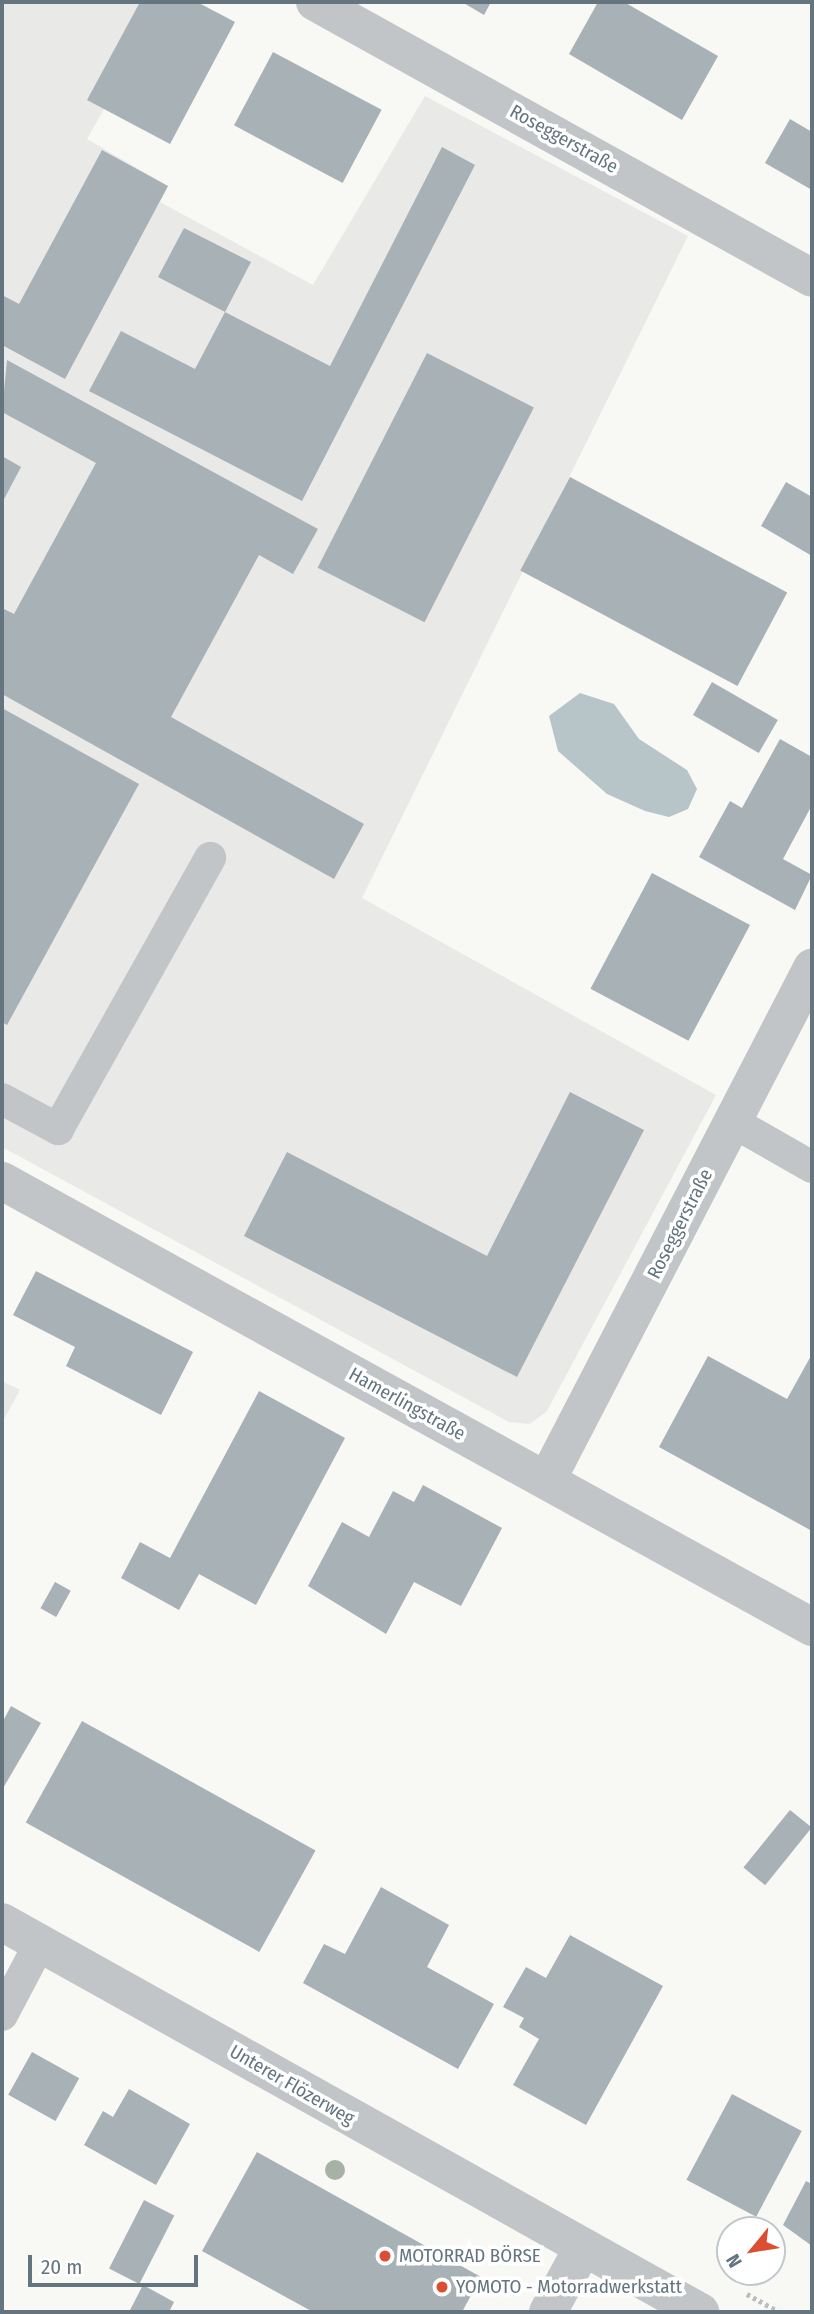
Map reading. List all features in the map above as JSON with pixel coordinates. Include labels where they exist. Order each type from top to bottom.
[{"type":"street","name":"Roseggerstraße","points":[[315,2],[812,278]]},
{"type":"street","name":"Roseggerstraße","points":[[547,1480],[812,968]]},
{"type":"street","name":"Hamerlingstraße","points":[[2,1181],[812,1627]]},
{"type":"street","name":"Unterer Flözerweg","points":[[2,1922],[582,2249],[700,2312]]},
{"type":"street","points":[[548,2312],[582,2249]]},
{"type":"lane","points":[[2,1099],[58,1129],[210,858]]},
{"type":"lane","points":[[733,1122],[812,1167]]},
{"type":"lane","points":[[2,2015],[40,1943]]},
{"type":"shaded area","points":[[2,2],[165,2],[87,139],[168,186],[160,202],[313,285],[425,96],[688,236],[362,898],[716,1095],[547,1411],[530,1424],[509,1422],[2,1147]]},
{"type":"shaded area","points":[[580,693],[614,704],[639,739],[687,770],[697,789],[688,809],[669,817],[645,811],[607,794],[558,751],[549,716]]},
{"type":"shaded area","points":[[2,1381],[20,1390],[2,1423]]},
{"type":"building","points":[[140,2],[197,2],[235,22],[170,144],[87,100]]},
{"type":"building","points":[[462,2],[491,2],[484,15]]},
{"type":"building","points":[[598,2],[624,2],[718,56],[682,120],[569,54]]},
{"type":"building","points":[[273,52],[382,110],[343,183],[234,125]]},
{"type":"building","points":[[790,119],[812,132],[812,190],[765,163]]},
{"type":"building","points":[[442,147],[475,165],[302,501],[89,391],[121,331],[195,369],[225,312],[330,366]]},
{"type":"building","points":[[102,150],[168,186],[65,379],[2,345],[2,295],[19,304]]},
{"type":"building","points":[[184,228],[251,262],[225,312],[158,277]]},
{"type":"building","points":[[427,353],[534,407],[425,622],[318,568]]},
{"type":"building","points":[[7,360],[318,529],[293,574],[259,555],[171,717],[364,824],[334,879],[2,694],[2,608],[14,614],[96,463],[2,412]]},
{"type":"building","points":[[2,456],[21,467],[2,503]]},
{"type":"building","points":[[570,477],[787,592],[737,686],[520,571]]},
{"type":"building","points":[[786,482],[812,497],[812,556],[761,526]]},
{"type":"building","points":[[712,682],[778,720],[759,753],[693,715]]},
{"type":"building","points":[[2,708],[139,784],[7,1025],[2,1022]]},
{"type":"building","points":[[780,739],[812,757],[812,805],[783,859],[812,875],[795,910],[699,857],[730,801],[742,808]]},
{"type":"building","points":[[652,873],[750,925],[689,1041],[590,989]]},
{"type":"building","points":[[570,1092],[644,1130],[517,1377],[244,1236],[287,1152],[487,1256]]},
{"type":"building","points":[[36,1271],[193,1352],[161,1415],[66,1366],[75,1347],[13,1315]]},
{"type":"building","points":[[812,1354],[812,1531],[659,1447],[708,1356],[787,1399]]},
{"type":"building","points":[[259,1391],[345,1438],[256,1605],[199,1574],[179,1610],[121,1578],[140,1542],[170,1558]]},
{"type":"building","points":[[423,1485],[502,1528],[461,1606],[414,1582],[386,1634],[308,1586],[342,1522],[369,1537],[393,1491],[414,1502]]},
{"type":"building","points":[[55,1582],[71,1591],[56,1617],[40,1608]]},
{"type":"building","points":[[11,1706],[41,1723],[2,1790],[2,1723]]},
{"type":"building","points":[[82,1721],[316,1850],[259,1952],[26,1822]]},
{"type":"building","points":[[790,1810],[812,1828],[765,1885],[743,1868]]},
{"type":"building","points":[[381,1887],[449,1925],[427,1967],[494,2004],[458,2069],[303,1983],[324,1944],[345,1954]]},
{"type":"building","points":[[570,1935],[663,1986],[586,2125],[513,2085],[539,2039],[519,2027],[524,2018],[503,2007],[526,1967],[546,1978]]},
{"type":"building","points":[[32,2052],[79,2078],[55,2121],[8,2095]]},
{"type":"building","points":[[129,2089],[190,2124],[156,2185],[84,2145],[103,2111],[113,2117]]},
{"type":"building","points":[[732,2094],[802,2131],[755,2216],[686,2180]]},
{"type":"building","points":[[257,2152],[481,2277],[462,2312],[313,2312],[202,2251]]},
{"type":"building","points":[[806,2181],[812,2184],[812,2246],[786,2227],[786,2219]]},
{"type":"building","points":[[144,2200],[174,2215],[139,2284],[109,2269]]},
{"type":"building","points":[[143,2285],[174,2302],[169,2312],[129,2312]]},
{"type":"place","name":"MOTORRAD BÖRSE","points":[[385,2256]]},
{"type":"place","name":"YOMOTO - Motorradwerkstatt","points":[[442,2287]]}]
